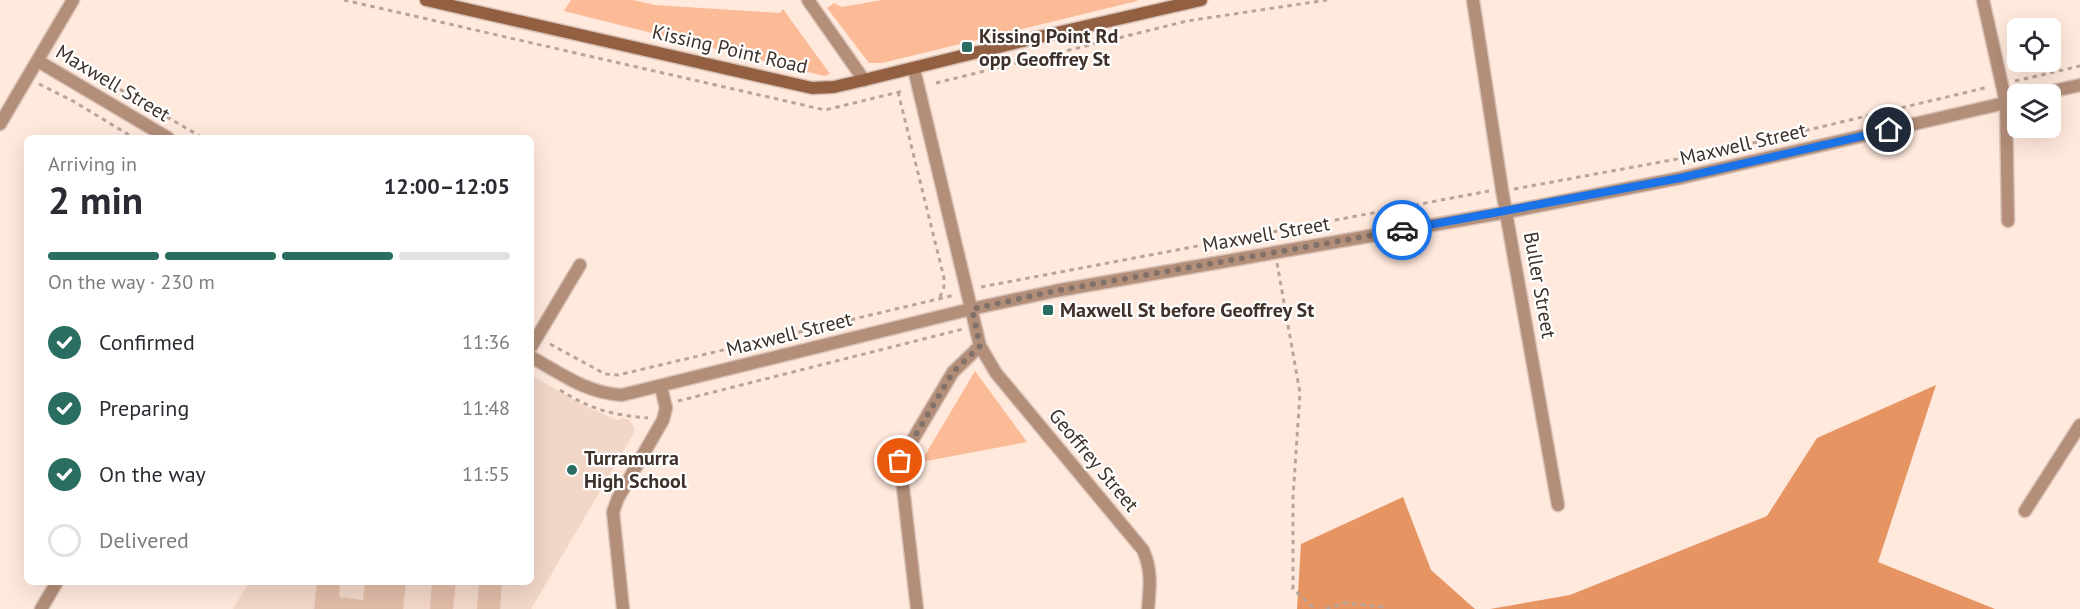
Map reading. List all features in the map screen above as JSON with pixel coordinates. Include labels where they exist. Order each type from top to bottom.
[{"type":"street","points":[[0,124],[73,0]]},
{"type":"street","name":"Kissing Point Road","points":[[426,0],[812,88],[834,87],[914,69],[1182,1],[1201,0]]},
{"type":"street","points":[[808,0],[864,80]]},
{"type":"street","name":"Buller Street","points":[[1473,0],[1558,505]]},
{"type":"street","points":[[1983,0],[2007,84]]},
{"type":"street","name":"Maxwell Street","points":[[38,61],[163,135]]},
{"type":"street","name":"Geoffrey Street","points":[[914,69],[980,346],[996,373],[1143,550],[1149,562],[1151,575],[1148,609]]},
{"type":"street","points":[[2061,89],[2080,85]]},
{"type":"street","name":"Maxwell Street","points":[[534,359],[583,387],[597,392],[622,395],[972,309],[1055,291],[1507,212],[1680,178],[2007,103]]},
{"type":"street","points":[[2008,221],[2011,138]]},
{"type":"street","points":[[534,342],[580,265]]},
{"type":"street","points":[[917,609],[900,461],[953,372],[980,346]]},
{"type":"street","points":[[623,609],[613,512],[618,498],[663,420],[666,408],[661,387]]},
{"type":"street","points":[[2025,512],[2080,425]]},
{"type":"street","points":[[41,609],[55,585]]},
{"type":"path","points":[[344,0],[825,110],[903,91]]},
{"type":"path","points":[[936,83],[1187,21],[1327,0]]},
{"type":"path","points":[[58,53],[198,135]]},
{"type":"path","points":[[2012,81],[2080,66]]},
{"type":"path","points":[[39,84],[73,101],[129,135]]},
{"type":"path","points":[[1512,189],[1715,152],[1990,87]]},
{"type":"path","points":[[898,92],[944,278],[944,287],[939,299]]},
{"type":"path","points":[[981,287],[1491,191]]},
{"type":"path","points":[[1275,253],[1300,393],[1293,497],[1293,589],[1316,609]]},
{"type":"path","points":[[550,344],[605,374],[618,375],[955,295]]},
{"type":"path","points":[[808,329],[810,338]]},
{"type":"path","points":[[678,401],[963,329]]},
{"type":"path","points":[[1326,609],[1345,603],[1385,607],[1386,609]]},
{"type":"shaded area","points":[[571,0],[633,0],[655,5],[780,13],[783,9],[830,74],[824,76],[564,11]]},
{"type":"shaded area","points":[[882,0],[1137,1],[882,63],[869,63],[827,8],[834,3],[842,7]]},
{"type":"shaded area","points":[[975,371],[1027,442],[921,462]]},
{"type":"shaded area","name":"Turramurra High School","points":[[534,377],[585,406],[617,420],[623,418],[629,420],[634,427],[634,433],[531,609],[233,609],[247,585],[534,585]]},
{"type":"shaded area","points":[[1936,385],[1878,562],[1995,609],[1490,609],[1570,595],[1767,516],[1817,438]]},
{"type":"shaded area","points":[[1403,497],[1431,570],[1475,609],[1297,609],[1301,544]]},
{"type":"building","points":[[317,585],[340,585],[339,597],[363,600],[365,585],[406,585],[403,609],[314,609]]},
{"type":"building","points":[[432,585],[456,585],[453,609],[430,609]]},
{"type":"building","points":[[479,585],[502,585],[500,609],[477,609]]},
{"type":"way so far","points":[[900,461],[953,372],[980,346],[972,309],[1055,291],[1402,230]]},
{"type":"place","name":"Kissing Point Rd opp Geoffrey St","points":[[967,47]]},
{"type":"place","name":"Maxwell St before Geoffrey St","points":[[1048,310]]},
{"type":"place","name":"Turramurra High School","points":[[572,470]]},
{"type":"route","points":[[1402,230],[1680,178],[1889,130]]}]
